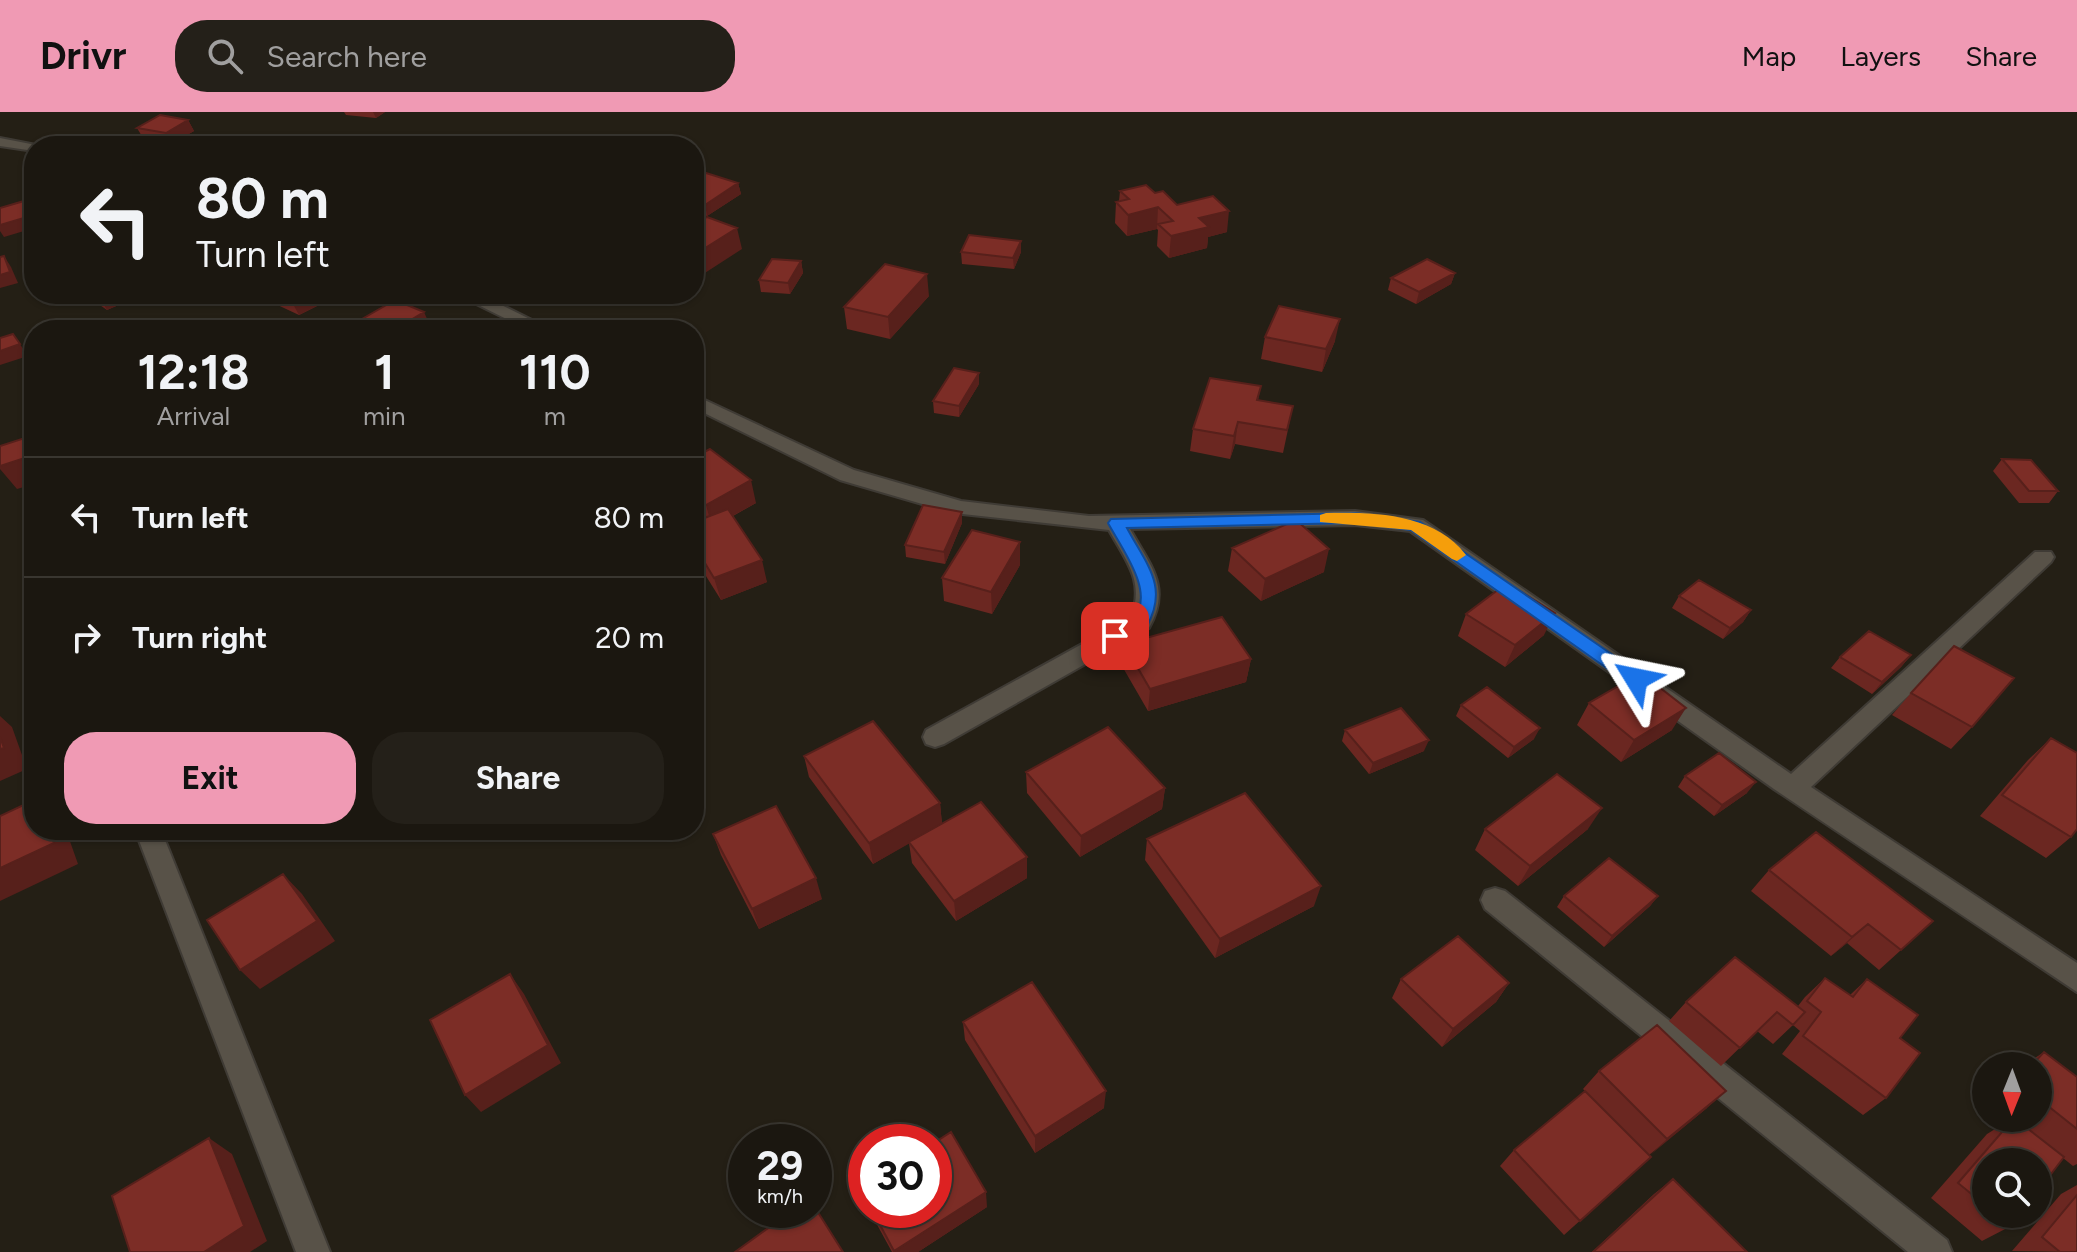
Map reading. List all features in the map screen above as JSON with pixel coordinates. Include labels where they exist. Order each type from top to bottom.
[{"type":"street","points":[[0,142],[24,146]]},
{"type":"street","points":[[487,304],[521,320]]},
{"type":"street","points":[[704,406],[847,475],[960,508],[1089,523],[1355,518],[1415,525],[1793,788],[2077,979]]},
{"type":"street","points":[[935,737],[1141,622],[1150,598],[1149,585],[1116,523]]},
{"type":"street","points":[[1793,788],[2043,557]]},
{"type":"street","points":[[152,840],[313,1252]]},
{"type":"street","points":[[1495,900],[1935,1252]]},
{"type":"building","points":[[160,115],[188,120],[166,133],[137,128]]},
{"type":"building","points":[[706,173],[738,183],[705,205]]},
{"type":"building","points":[[1146,185],[1155,193],[1163,191],[1177,205],[1213,196],[1229,211],[1199,218],[1209,227],[1171,236],[1158,224],[1173,221],[1158,207],[1128,215],[1116,202],[1129,199],[1120,191]]},
{"type":"building","points":[[24,201],[24,218],[0,225],[0,208]]},
{"type":"building","points":[[707,217],[737,228],[704,249],[704,219]]},
{"type":"building","points":[[969,235],[1021,241],[1013,258],[961,252]]},
{"type":"building","points":[[4,256],[10,272],[0,275],[0,257]]},
{"type":"building","points":[[772,259],[801,261],[788,283],[759,280]]},
{"type":"building","points":[[1427,259],[1455,273],[1419,292],[1391,278]]},
{"type":"building","points":[[885,264],[927,274],[888,317],[844,307]]},
{"type":"building","points":[[388,304],[405,304],[424,312],[411,320],[360,320]]},
{"type":"building","points":[[1279,306],[1340,319],[1326,349],[1265,337]]},
{"type":"building","points":[[13,334],[20,344],[0,351],[0,338]]},
{"type":"building","points":[[954,368],[979,373],[959,406],[933,401]]},
{"type":"building","points":[[1210,378],[1261,386],[1257,400],[1293,406],[1287,430],[1238,422],[1234,436],[1193,429]]},
{"type":"building","points":[[24,438],[24,458],[0,466],[0,446]]},
{"type":"building","points":[[710,449],[751,480],[706,505],[704,452]]},
{"type":"building","points":[[2002,459],[2031,460],[2058,491],[2029,491]]},
{"type":"building","points":[[923,505],[962,512],[944,552],[905,545]]},
{"type":"building","points":[[728,509],[762,560],[714,578],[704,562],[704,518]]},
{"type":"building","points":[[1296,520],[1329,549],[1265,579],[1232,548]]},
{"type":"building","points":[[972,530],[1020,542],[991,592],[942,578]]},
{"type":"building","points":[[1699,580],[1751,610],[1730,628],[1679,596]]},
{"type":"building","points":[[1507,583],[1555,613],[1515,645],[1466,614]]},
{"type":"building","points":[[1222,617],[1251,659],[1150,689],[1124,644]]},
{"type":"building","points":[[1869,631],[1911,655],[1882,682],[1840,657]]},
{"type":"building","points":[[1954,646],[2014,678],[1972,727],[1911,693]]},
{"type":"building","points":[[1641,673],[1686,708],[1634,740],[1589,703]]},
{"type":"building","points":[[1487,687],[1540,728],[1514,747],[1461,705]]},
{"type":"building","points":[[1401,708],[1429,740],[1373,763],[1345,730]]},
{"type":"building","points":[[873,721],[940,803],[869,843],[804,756]]},
{"type":"building","points":[[1108,727],[1165,788],[1081,836],[1026,772]]},
{"type":"building","points":[[2051,738],[2077,753],[2077,829],[2071,837],[2002,795]]},
{"type":"building","points":[[1719,753],[1756,782],[1722,805],[1685,776]]},
{"type":"building","points":[[1557,774],[1602,808],[1530,866],[1485,829]]},
{"type":"building","points":[[1245,793],[1321,886],[1220,939],[1147,839]]},
{"type":"building","points":[[981,802],[1027,857],[954,901],[909,842]]},
{"type":"building","points":[[24,805],[24,840],[53,840],[54,843],[0,868],[0,816]]},
{"type":"building","points":[[776,806],[816,878],[752,909],[713,834]]},
{"type":"building","points":[[1816,832],[1933,921],[1901,950],[1868,924],[1852,937],[1769,870]]},
{"type":"building","points":[[1609,858],[1658,896],[1612,936],[1564,896]]},
{"type":"building","points":[[283,874],[317,921],[240,970],[207,920]]},
{"type":"building","points":[[1458,936],[1509,983],[1453,1029],[1401,979]]},
{"type":"building","points":[[1735,957],[1805,1012],[1793,1025],[1777,1012],[1740,1048],[1686,1002]]},
{"type":"building","points":[[510,974],[548,1045],[465,1095],[430,1020]]},
{"type":"building","points":[[1825,978],[1853,997],[1867,979],[1918,1015],[1900,1038],[1920,1053],[1886,1098],[1803,1036],[1821,1012],[1807,1001]]},
{"type":"building","points":[[1032,982],[1106,1091],[1035,1136],[963,1022]]},
{"type":"building","points":[[1657,1025],[1726,1091],[1667,1139],[1599,1071]]},
{"type":"building","points":[[2052,1058],[2077,1077],[2077,1129],[2052,1109]]},
{"type":"building","points":[[1585,1091],[1651,1157],[1580,1221],[1514,1150]]},
{"type":"building","points":[[2002,1132],[2032,1132],[2064,1157],[2052,1173],[2052,1148],[1988,1148]]},
{"type":"building","points":[[952,1134],[986,1192],[952,1214]]},
{"type":"building","points":[[209,1138],[244,1226],[204,1252],[130,1252],[112,1196]]},
{"type":"building","points":[[1972,1167],[1972,1194],[1958,1183]]},
{"type":"building","points":[[1673,1179],[1747,1252],[1593,1252]]},
{"type":"building","points":[[2077,1195],[2077,1252],[2060,1252],[2042,1237]]},
{"type":"building","points":[[768,1228],[828,1228],[843,1252],[735,1252]]},
{"type":"building","points":[[882,1228],[930,1228],[894,1251]]},
{"type":"slow traffic","points":[[1326,519],[1355,518],[1415,525],[1457,555]]},
{"type":"route","points":[[1115,636],[1141,622],[1150,598],[1149,585],[1116,523],[1355,518],[1415,525],[1636,679]]}]
